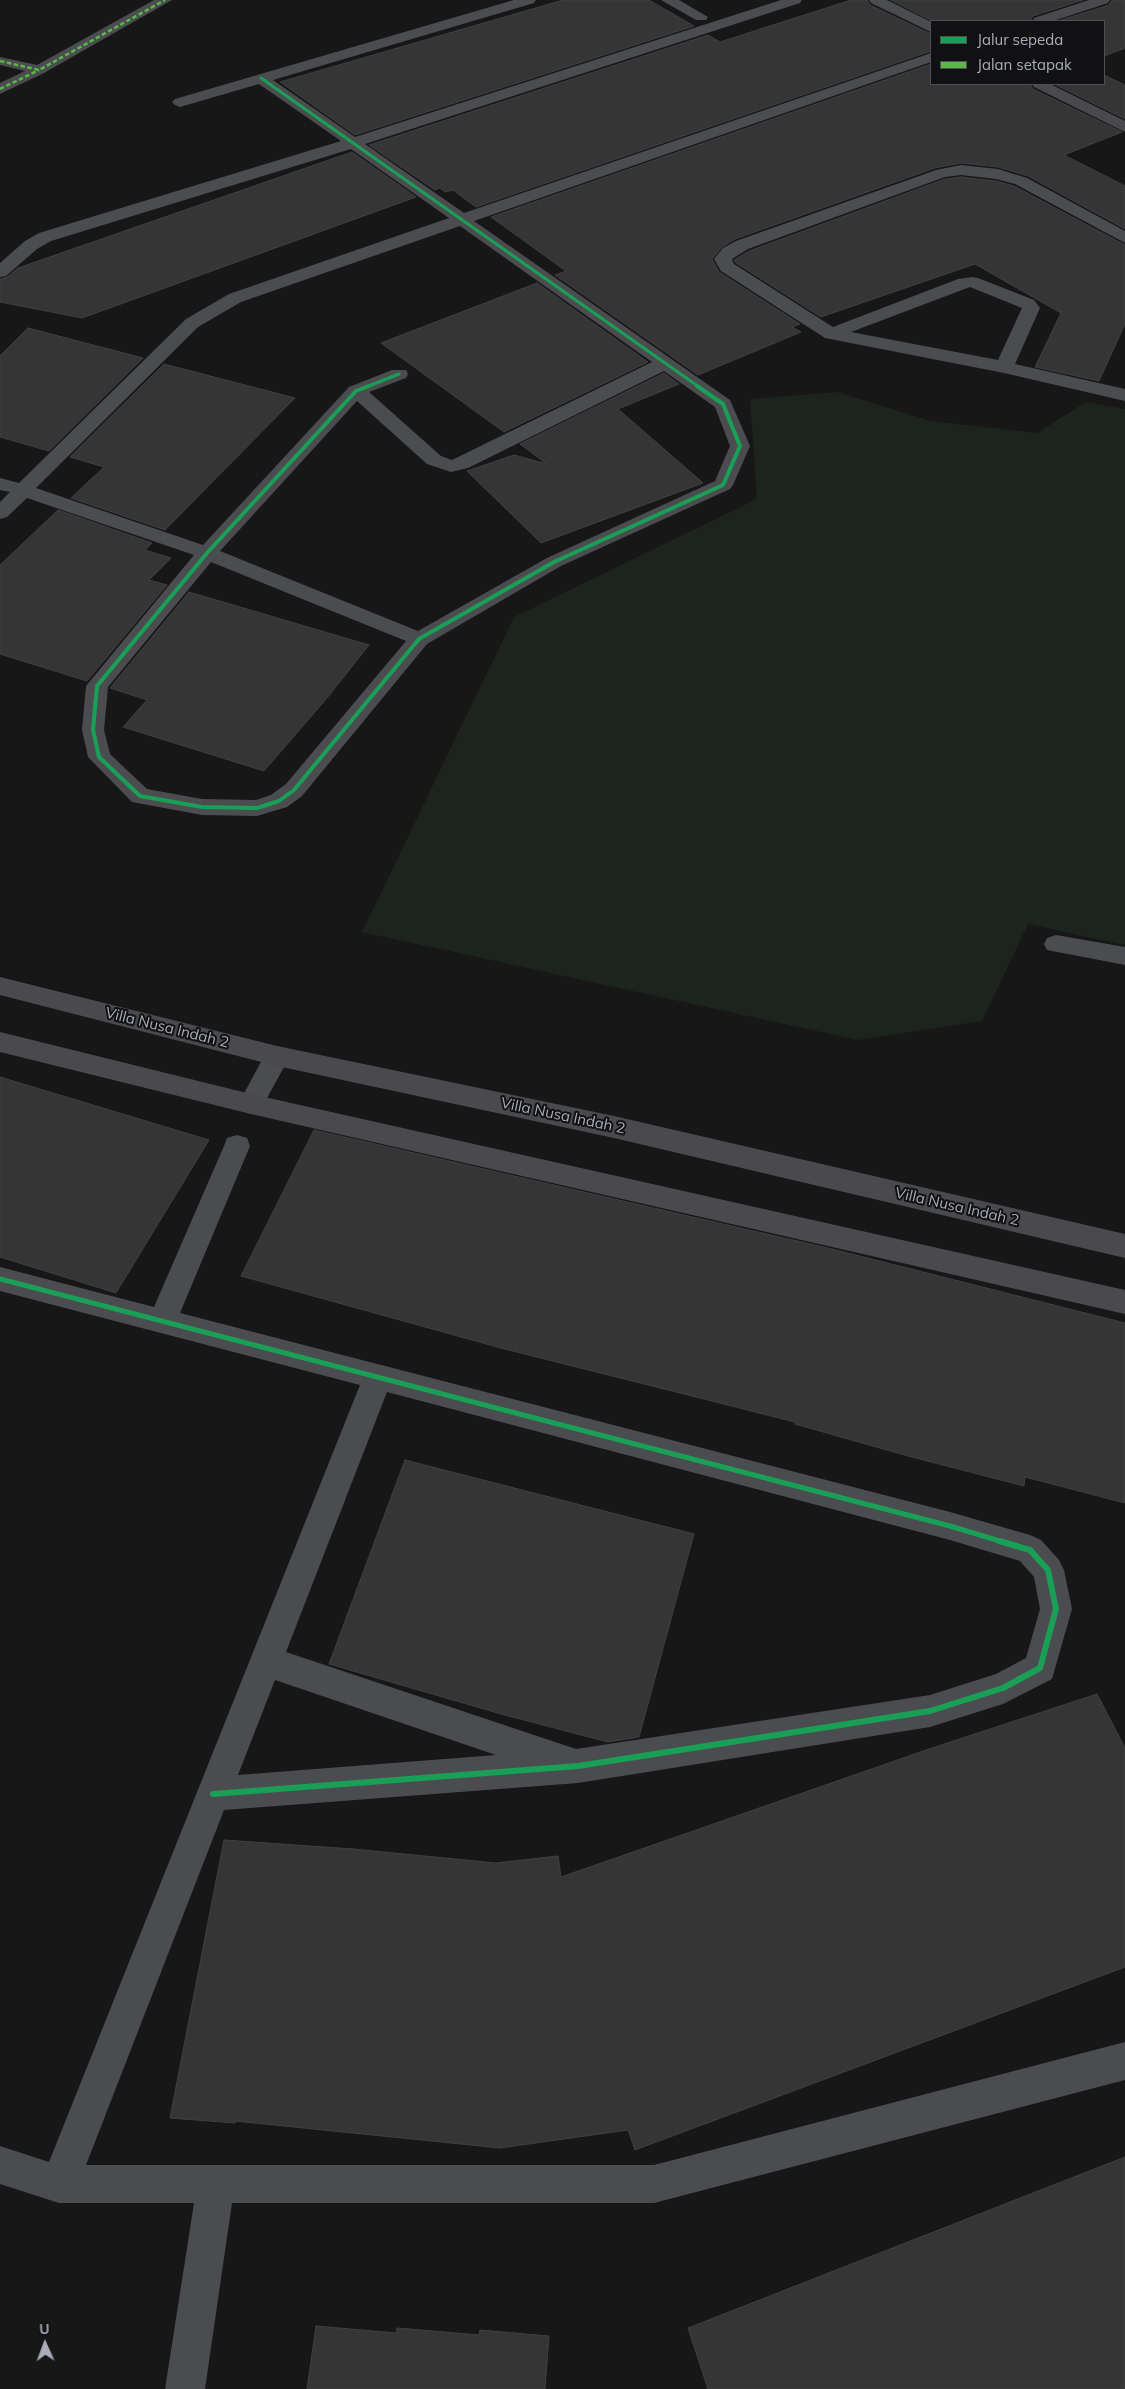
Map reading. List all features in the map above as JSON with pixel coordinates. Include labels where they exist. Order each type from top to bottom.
[{"type":"main road","points":[[1042,20],[1103,0]]},
{"type":"main road","points":[[1041,85],[1125,127]]},
{"type":"main road","name":"Villa Nusa Indah 2","points":[[0,986],[277,1056],[614,1126],[1125,1246]]},
{"type":"main road","points":[[0,1042],[251,1104],[1125,1302]]},
{"type":"street","points":[[0,89],[39,70],[165,0]]},
{"type":"street","points":[[180,102],[529,0]]},
{"type":"street","points":[[668,0],[701,17]]},
{"type":"street","points":[[0,272],[31,245],[45,237],[352,143],[795,0]]},
{"type":"street","points":[[876,0],[930,27]]},
{"type":"street","points":[[0,512],[192,323],[235,298],[930,58]]},
{"type":"street","points":[[0,61],[39,70]]},
{"type":"street","points":[[260,78],[723,404],[740,446],[723,485],[554,562],[419,639],[294,790],[280,801],[257,808],[202,807],[140,796],[99,757],[93,730],[97,686],[207,553],[356,391],[399,374]]},
{"type":"street","points":[[1125,238],[1021,181],[998,174],[961,170],[942,173],[742,245],[729,252],[723,259],[727,267],[831,334],[1004,367],[1125,395]]},
{"type":"street","points":[[831,334],[964,283],[972,282],[1028,304],[1031,308],[1004,367]]},
{"type":"street","points":[[356,391],[434,460],[451,466],[461,464],[665,363]]},
{"type":"street","points":[[0,484],[23,490],[207,553],[419,639]]},
{"type":"street","points":[[1056,944],[1125,956]]},
{"type":"street","points":[[251,1104],[277,1056]]},
{"type":"street","points":[[162,1322],[237,1146]]},
{"type":"street","points":[[0,1279],[950,1526],[1030,1550],[1048,1570],[1056,1609],[1040,1668],[1003,1688],[930,1711],[578,1766],[213,1794]]},
{"type":"street","points":[[59,2184],[378,1377]]},
{"type":"street","points":[[266,1661],[578,1766]]},
{"type":"street","points":[[0,2166],[59,2184],[654,2184],[1125,2061]]},
{"type":"street","points":[[184,2389],[216,2184]]},
{"type":"shaded area","points":[[837,392],[931,421],[1037,433],[1086,402],[1125,409],[1125,945],[1028,924],[982,1021],[858,1040],[362,932],[514,617],[757,499],[750,399]]},
{"type":"building","points":[[563,0],[649,0],[694,26],[355,135],[280,82]]},
{"type":"building","points":[[851,0],[867,0],[870,5],[930,34],[930,51],[476,207],[453,190],[445,192],[440,188],[435,190],[369,145],[708,35],[720,42]]},
{"type":"building","points":[[891,0],[1083,0],[1033,16],[1031,20],[930,20]]},
{"type":"building","points":[[1112,0],[1125,0],[1125,48],[1105,56],[1105,20],[1061,20],[1109,5]]},
{"type":"building","points":[[930,64],[930,85],[1031,85],[1033,89],[1122,132],[1064,155],[1125,186],[1125,229],[1028,176],[998,167],[961,163],[935,168],[735,239],[722,247],[712,259],[719,272],[800,324],[792,327],[801,332],[698,375],[555,275],[566,271],[491,217]]},
{"type":"building","points":[[1105,75],[1125,85],[1125,119],[1056,85],[1105,85]]},
{"type":"building","points":[[352,152],[416,197],[82,318],[0,302],[0,279],[7,277],[18,268]]},
{"type":"building","points":[[961,177],[996,181],[1014,186],[1125,245],[1125,324],[1099,381],[1035,367],[1061,313],[975,264],[821,317],[734,260],[749,251],[945,179]]},
{"type":"building","points":[[537,283],[648,362],[504,432],[381,343]]},
{"type":"building","points":[[28,328],[143,358],[49,451],[0,437],[0,356]]},
{"type":"building","points":[[164,364],[295,398],[165,530],[71,498],[104,467],[70,457]]},
{"type":"building","points":[[664,373],[679,384],[618,409],[703,483],[541,543],[467,471],[514,455],[547,464],[520,444]]},
{"type":"building","points":[[58,510],[152,543],[145,550],[171,558],[149,580],[167,585],[87,681],[0,654],[0,565]]},
{"type":"building","points":[[189,592],[369,645],[327,698],[264,771],[123,727],[147,700],[110,688]]},
{"type":"building","points":[[0,1077],[209,1140],[116,1293],[0,1257]]},
{"type":"building","points":[[314,1130],[832,1249],[1125,1323],[1125,1503],[1025,1477],[1024,1486],[908,1456],[795,1424],[795,1422],[501,1348],[241,1276]]},
{"type":"building","points":[[405,1460],[694,1534],[639,1737],[608,1742],[501,1714],[329,1664]]},
{"type":"building","points":[[1097,1694],[1125,1748],[1125,1967],[635,2150],[628,2130],[500,2148],[235,2121],[235,2123],[170,2118],[224,1840],[353,1849],[496,1863],[558,1856],[561,1877],[929,1749]]},
{"type":"building","points":[[1125,2157],[1125,2389],[708,2389],[688,2328]]},
{"type":"building","points":[[316,2326],[396,2333],[397,2328],[479,2335],[480,2330],[549,2336],[545,2389],[307,2389]]},
{"type":"marked path","points":[[0,61],[39,70],[165,0]]},
{"type":"marked path","points":[[0,89],[39,70]]},
{"type":"cycle path","points":[[261,78],[723,404],[740,446],[723,485],[554,562],[419,639],[294,790],[279,801],[257,808],[202,807],[140,796],[99,757],[93,730],[97,686],[207,553],[356,391],[399,374]]},
{"type":"cycle path","points":[[0,1279],[950,1526],[1030,1550],[1048,1570],[1056,1609],[1040,1668],[1003,1688],[930,1711],[578,1766],[213,1794]]}]
